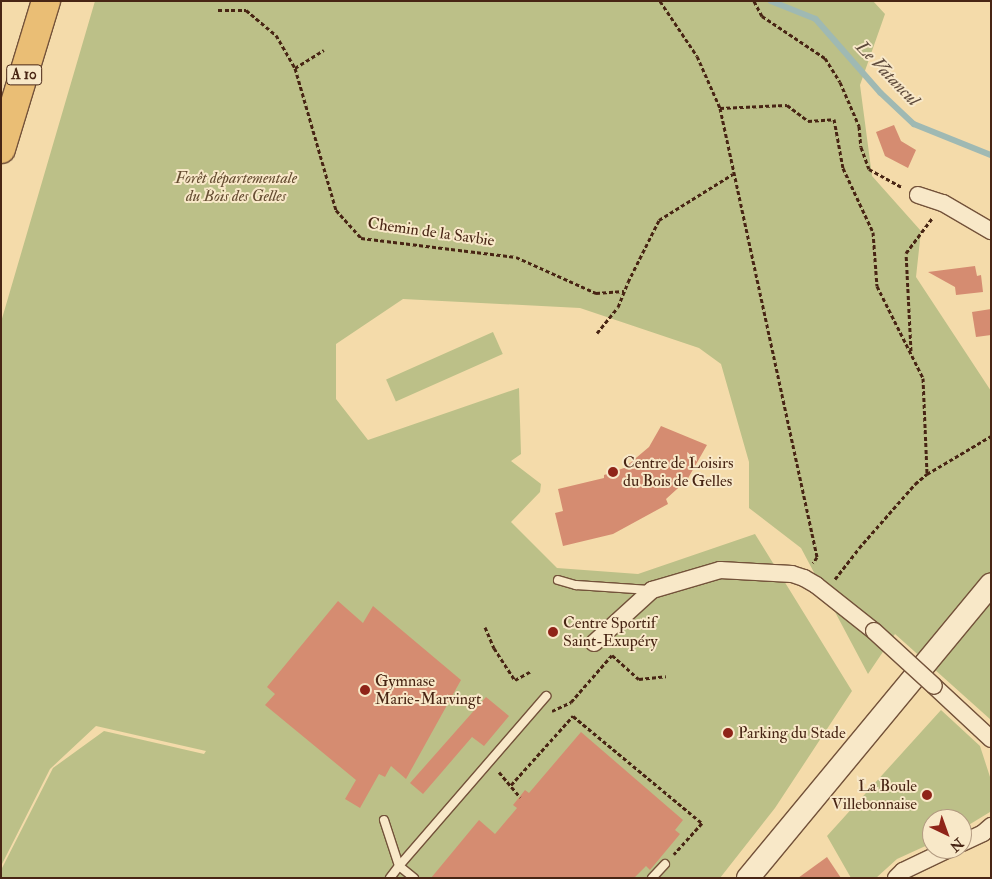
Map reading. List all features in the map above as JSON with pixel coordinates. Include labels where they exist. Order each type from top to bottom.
[{"type":"highway","name":"A 10","points":[[1,149],[46,1]]},
{"type":"main road","points":[[748,878],[991,584]]},
{"type":"street","points":[[918,195],[943,203],[991,231]]},
{"type":"street","points":[[594,643],[652,590],[720,570],[792,574],[804,578],[825,592],[874,631],[991,739]]},
{"type":"street","points":[[972,838],[983,833],[991,826]]},
{"type":"street","points":[[896,878],[903,871],[928,859]]},
{"type":"lane","points":[[558,580],[576,585],[652,590]]},
{"type":"lane","points":[[390,878],[546,696]]},
{"type":"lane","points":[[384,820],[399,866],[414,878]]},
{"type":"lane","points":[[652,878],[665,864]]},
{"type":"path","points":[[660,1],[697,56],[720,108],[817,557],[804,578]]},
{"type":"path","points":[[754,1],[762,16],[825,58],[840,82],[859,126],[861,147],[869,169],[918,195]]},
{"type":"path","points":[[756,6],[758,1]]},
{"type":"path","name":"Chemin de la Savbie","points":[[218,10],[246,10],[276,35],[295,68],[336,210],[361,238],[516,257],[596,293],[624,291]]},
{"type":"path","points":[[295,68],[324,50]]},
{"type":"path","points":[[720,108],[787,105],[808,121],[834,120],[843,168],[873,232],[877,286],[923,378],[927,474]]},
{"type":"path","points":[[597,333],[618,306],[659,220],[733,174]]},
{"type":"path","points":[[911,354],[906,253],[943,203]]},
{"type":"path","points":[[825,592],[859,548],[915,484],[927,474],[991,436]]},
{"type":"path","points":[[485,627],[494,648],[515,680],[531,671]]},
{"type":"path","points":[[530,714],[540,724],[549,713],[571,702],[612,655],[639,679],[666,676]]},
{"type":"path","points":[[511,785],[573,716],[702,823],[665,864]]},
{"type":"path","points":[[508,781],[520,797]]},
{"type":"green space","name":"Forêt départementale du Bois des Gelles","points":[[95,1],[873,1],[885,14],[860,85],[872,176],[921,231],[916,277],[991,391],[991,720],[895,634],[868,674],[801,548],[749,508],[749,462],[721,364],[699,348],[580,308],[403,299],[336,344],[336,399],[368,440],[519,388],[521,454],[511,461],[541,484],[540,492],[511,522],[557,568],[638,574],[755,534],[852,691],[775,808],[720,878],[1,878],[1,870],[53,768],[104,731],[204,754],[206,751],[96,726],[50,769],[1,866],[1,322]]},
{"type":"green space","points":[[493,332],[503,354],[396,402],[386,380]]},
{"type":"green space","name":"La Boule Villebonnaise","points":[[941,710],[980,746],[991,780],[990,812],[972,823],[972,809],[922,809],[922,848],[897,859],[876,878],[851,878],[827,836]]},
{"type":"building","points":[[894,125],[901,141],[916,150],[908,168],[885,156],[876,132]]},
{"type":"building","points":[[975,266],[977,276],[981,275],[983,292],[956,295],[955,287],[928,272]]},
{"type":"building","points":[[991,309],[991,335],[976,337],[972,312]]},
{"type":"building","points":[[661,426],[707,445],[687,480],[666,499],[668,504],[613,534],[563,546],[555,513],[563,511],[558,489],[604,478],[604,475],[624,468],[649,447]]},
{"type":"building","name":"Gymnase Marie-Marvingt","points":[[338,601],[363,623],[373,606],[461,680],[406,779],[391,766],[385,777],[379,774],[360,808],[345,799],[356,780],[265,705],[275,694],[267,687]]},
{"type":"building","points":[[486,697],[509,716],[484,746],[472,737],[423,794],[410,783]]},
{"type":"building","points":[[581,732],[683,820],[675,830],[680,834],[650,870],[646,866],[634,878],[431,878],[479,820],[495,834],[517,808],[513,805],[525,790],[529,793]]},
{"type":"building","points":[[827,857],[841,878],[798,878]]},
{"type":"waterway","name":"Le Vatancul","points":[[771,1],[816,19],[881,93],[914,124],[991,155]]},
{"type":"place","name":"Centre de Loisirs du Bois de Gelles","points":[[613,472]]},
{"type":"place","name":"Centre Sportif Saint-Exupéry","points":[[553,632]]},
{"type":"place","name":"Gymnase Marie-Marvingt","points":[[365,690]]},
{"type":"place","name":"Parking du Stade","points":[[728,733]]},
{"type":"place","name":"La Boule Villebonnaise","points":[[927,795]]}]
